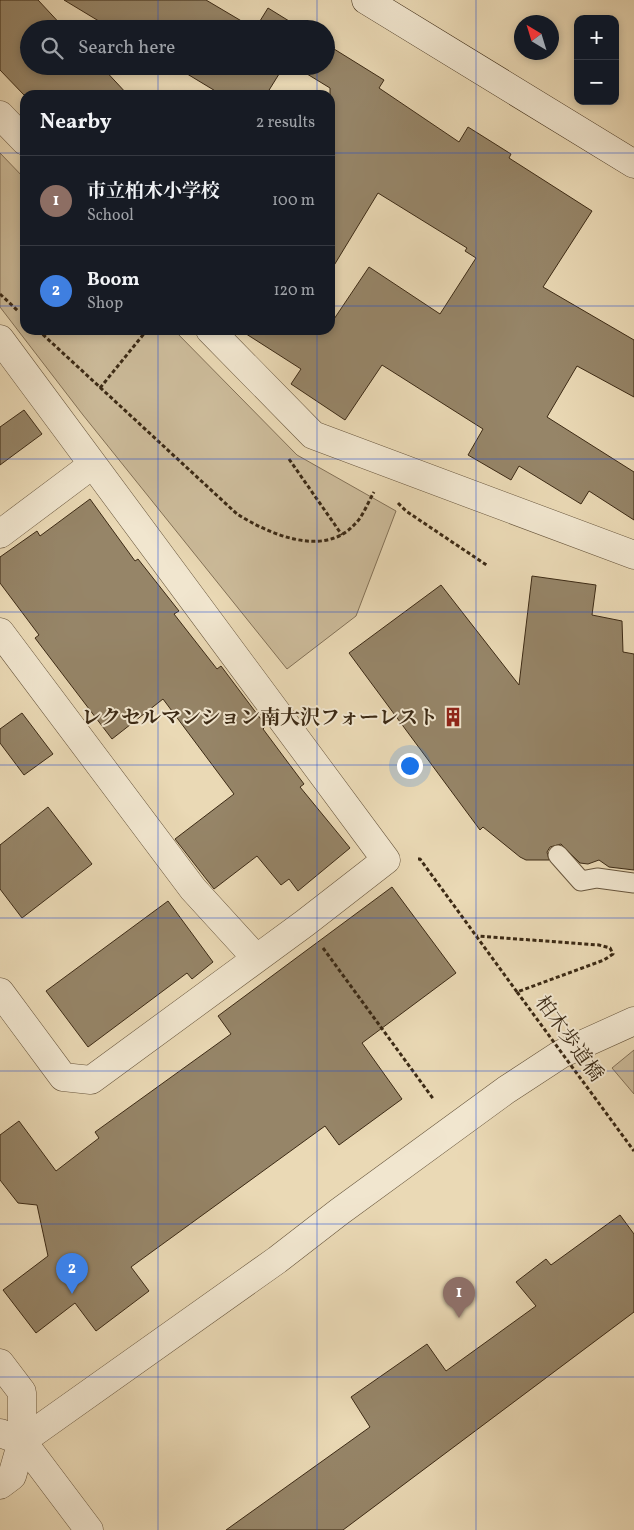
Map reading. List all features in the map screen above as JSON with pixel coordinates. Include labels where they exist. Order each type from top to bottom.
[{"type":"street","points":[[366,0],[634,164]]},
{"type":"street","points":[[0,115],[20,136]]},
{"type":"street","points":[[215,335],[314,435],[634,555]]},
{"type":"street","points":[[0,339],[386,860],[305,923],[91,1080],[63,1077],[0,992]]},
{"type":"street","points":[[0,534],[92,464]]},
{"type":"street","points":[[0,632],[194,889],[256,958]]},
{"type":"street","points":[[11,1437],[278,1260],[339,1212],[506,1090],[561,1054],[634,1021]]},
{"type":"street","points":[[0,1363],[22,1392],[11,1437],[12,1476],[0,1485]]},
{"type":"street","points":[[11,1437],[89,1530]]},
{"type":"lane","points":[[558,854],[581,881],[597,878],[634,883]]},
{"type":"path","points":[[0,294],[20,313]]},
{"type":"path","points":[[43,335],[237,514],[258,527],[284,536],[311,542],[342,535],[355,524],[391,464]]},
{"type":"path","points":[[100,388],[143,335]]},
{"type":"path","points":[[396,500],[406,511],[488,566]]},
{"type":"path","name":"柏木歩道橋","points":[[386,860],[420,859],[634,1151]]},
{"type":"path","points":[[305,923],[434,1100]]},
{"type":"path","points":[[477,936],[599,945],[610,948],[613,954],[604,960],[517,992]]},
{"type":"shaded area","points":[[0,153],[20,174],[20,333],[0,307]]},
{"type":"shaded area","points":[[22,335],[179,335],[297,455],[396,511],[356,616],[287,669],[83,415]]},
{"type":"shaded area","points":[[634,1050],[634,1094],[612,1068]]},
{"type":"building","points":[[0,0],[38,0],[57,20],[20,20],[20,75],[109,75],[123,90],[20,91],[0,70]]},
{"type":"building","points":[[64,0],[206,0],[240,20],[97,20]]},
{"type":"building","points":[[268,8],[287,20],[261,20]]},
{"type":"building","points":[[335,50],[384,80],[379,88],[459,142],[468,127],[511,154],[509,158],[592,211],[543,287],[634,340],[634,397],[577,366],[547,417],[634,472],[634,520],[589,491],[581,504],[519,466],[511,480],[468,455],[483,429],[382,365],[345,420],[291,384],[301,369],[248,335],[335,335],[335,318],[369,267],[440,314],[476,258],[465,251],[467,248],[378,193],[335,264],[335,90],[330,90],[330,88],[309,75],[335,75]]},
{"type":"building","points":[[189,75],[278,75],[269,90],[214,90]]},
{"type":"building","points":[[24,410],[42,434],[0,465],[0,427]]},
{"type":"building","points":[[90,499],[135,561],[138,559],[179,611],[174,614],[217,669],[221,666],[266,726],[263,729],[304,784],[300,787],[350,848],[298,891],[289,879],[281,885],[257,856],[214,889],[175,839],[234,794],[163,699],[112,739],[35,638],[39,635],[0,583],[0,557],[37,531],[40,536]]},
{"type":"building","name":"レクセルマンション南大沢フォーレスト","points":[[532,576],[596,585],[592,615],[622,621],[623,652],[634,654],[634,870],[609,867],[599,860],[588,864],[580,863],[561,844],[550,847],[547,852],[549,860],[526,860],[483,827],[480,830],[349,653],[441,585],[519,685]]},
{"type":"building","points":[[22,713],[53,754],[24,775],[0,743],[0,729]]},
{"type":"building","points":[[48,807],[92,864],[22,918],[0,889],[0,845]]},
{"type":"building","points":[[392,887],[456,973],[362,1043],[402,1099],[339,1145],[325,1126],[131,1267],[149,1291],[96,1331],[75,1303],[36,1333],[3,1290],[48,1256],[37,1205],[18,1203],[0,1180],[0,1135],[19,1121],[56,1171],[99,1138],[95,1132],[231,1034],[218,1016]]},
{"type":"building","points":[[168,901],[213,962],[192,979],[187,973],[88,1047],[46,991]]},
{"type":"building","points":[[620,1215],[634,1234],[634,1312],[343,1530],[226,1530],[370,1427],[351,1397],[427,1344],[446,1371],[536,1306],[516,1282],[546,1259],[551,1265]]},
{"type":"place","name":"レクセルマンション南大沢フォーレスト","points":[[453,717]]},
{"type":"place","name":"Boom","points":[[72,1294]]},
{"type":"place","name":"市立柏木小学校","points":[[459,1318]]}]
